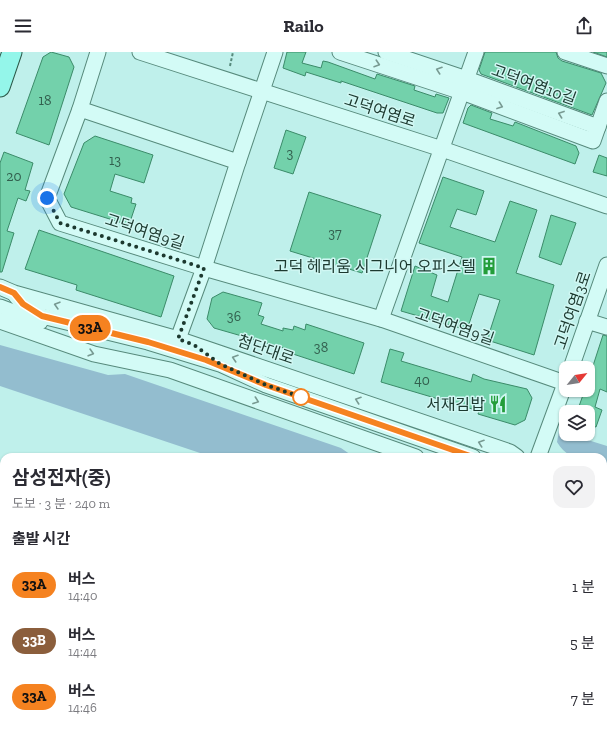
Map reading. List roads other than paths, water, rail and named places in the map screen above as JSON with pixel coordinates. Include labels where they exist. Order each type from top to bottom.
[{"type":"main road","points":[[0,86],[12,52]]},
{"type":"street","name":"고덕여염9길","points":[[98,52],[80,109],[47,198],[60,223],[204,268],[381,319],[559,380]]},
{"type":"street","name":"고덕여염로","points":[[140,52],[442,149],[607,206]]},
{"type":"street","points":[[178,339],[204,268],[275,52]]},
{"type":"street","points":[[340,52],[464,85]]},
{"type":"street","name":"고덕여염10길","points":[[386,52],[464,85],[598,127],[607,102]]},
{"type":"street","points":[[381,319],[476,52]]},
{"type":"street","points":[[565,52],[607,66]]},
{"type":"street","points":[[80,109],[238,162]]},
{"type":"street","name":"고덕여염3로","points":[[573,361],[607,265]]},
{"type":"street","points":[[5,293],[42,316],[164,346],[220,364],[266,385],[462,453]]},
{"type":"street","name":"첨단대로","points":[[5,293],[178,339],[511,453]]},
{"type":"street","points":[[0,307],[54,327],[168,354],[279,396],[310,418]]},
{"type":"street","points":[[0,321],[94,354],[170,370],[292,414],[310,418],[405,453]]},
{"type":"street","points":[[587,321],[607,327]]},
{"type":"street","points":[[28,332],[54,327]]},
{"type":"street","points":[[164,346],[194,345],[220,364]]},
{"type":"street","points":[[539,453],[560,397]]},
{"type":"place","name":"고덕 헤리움 시그니어 오피스텔","points":[[489,266]]},
{"type":"place","name":"서재김밥","points":[[498,404]]}]
